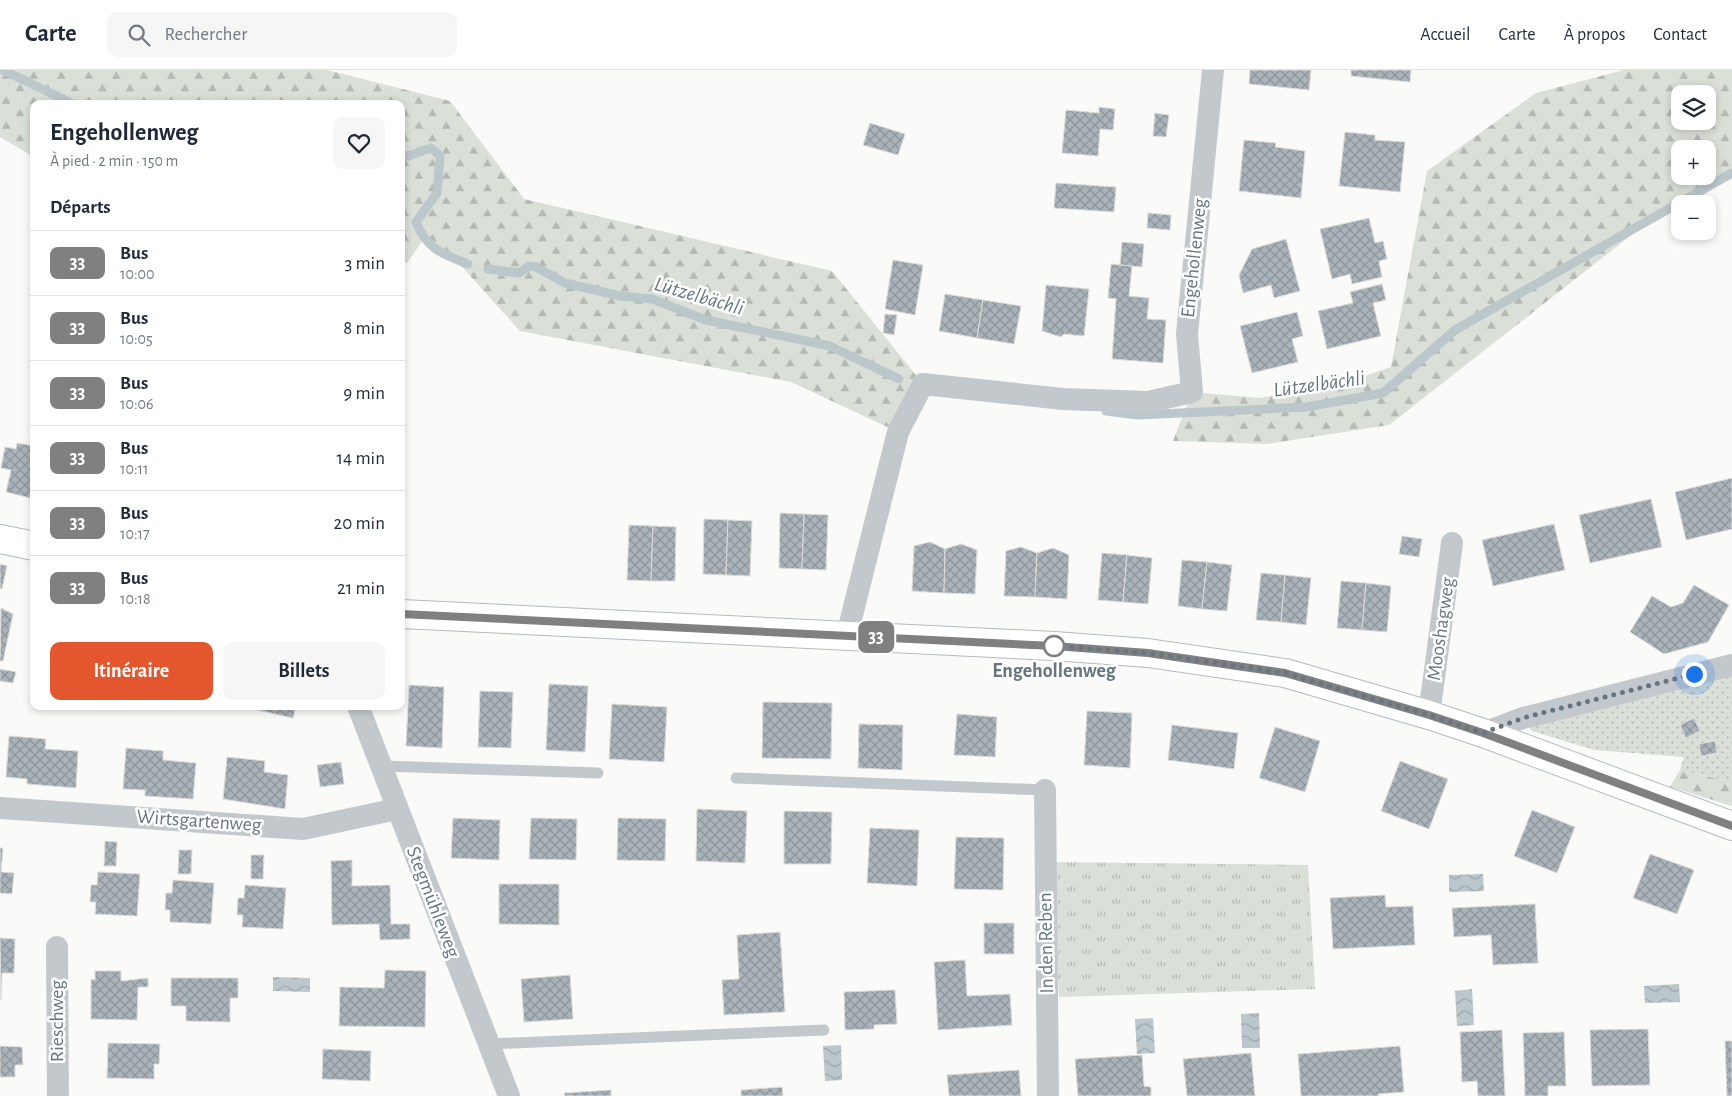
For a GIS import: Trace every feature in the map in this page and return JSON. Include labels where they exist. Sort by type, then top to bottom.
[{"type":"street","name":"Engehollenweg","points":[[847,635],[898,432],[922,384],[1063,399],[1138,402],[1148,402],[1192,392],[1187,334],[1213,70]]},
{"type":"street","points":[[0,539],[30,545]]},
{"type":"street","name":"Mooshagweg","points":[[1429,715],[1452,543]]},
{"type":"street","points":[[405,614],[847,635],[1148,653],[1285,673],[1429,715],[1483,733],[1732,826]]},
{"type":"street","points":[[1483,733],[1523,718],[1732,665]]},
{"type":"street","name":"Stegmühleweg","points":[[360,710],[509,1096]]},
{"type":"street","name":"In den Reben","points":[[1045,790],[1048,1096]]},
{"type":"street","name":"Wirtsgartenweg","points":[[0,808],[302,829],[397,809]]},
{"type":"street","name":"Rieschweg","points":[[57,947],[58,1096]]},
{"type":"lane","points":[[382,766],[598,773]]},
{"type":"lane","points":[[736,778],[1045,790]]},
{"type":"lane","points":[[488,1044],[824,1030]]},
{"type":"green space","points":[[0,70],[327,70],[450,101],[524,199],[832,271],[923,384],[898,432],[791,382],[520,331],[455,259],[423,240],[407,263],[405,260],[405,100],[30,100],[30,155],[0,137]]},
{"type":"green space","points":[[1624,70],[1732,70],[1732,171],[1716,180],[1716,140],[1671,140],[1671,185],[1707,185],[1689,195],[1671,195],[1671,205],[1389,425],[1267,444],[1173,441],[1192,392],[1260,398],[1344,383],[1391,367],[1427,171],[1536,93]]},
{"type":"green space","points":[[1732,665],[1732,782],[1680,770],[1684,757],[1594,750],[1532,731],[1523,718]]},
{"type":"green space","points":[[1680,770],[1732,782],[1732,806],[1670,787]]},
{"type":"green space","points":[[1051,862],[1308,865],[1315,989],[1059,997]]},
{"type":"water","points":[[1483,874],[1484,891],[1449,892],[1449,875]]},
{"type":"water","points":[[273,977],[310,978],[310,992],[273,991]]},
{"type":"water","points":[[1679,984],[1680,1002],[1645,1003],[1644,986]]},
{"type":"water","points":[[1472,989],[1474,1025],[1457,1026],[1455,991]]},
{"type":"water","points":[[1259,1013],[1260,1048],[1242,1048],[1241,1014]]},
{"type":"water","points":[[1153,1018],[1155,1053],[1137,1054],[1135,1019]]},
{"type":"water","points":[[841,1045],[842,1080],[825,1081],[823,1046]]},
{"type":"building","points":[[1250,70],[1311,70],[1309,90],[1249,84]]},
{"type":"building","points":[[1351,70],[1411,70],[1410,82],[1351,76]]},
{"type":"building","points":[[1099,107],[1115,109],[1113,130],[1100,129],[1098,156],[1062,153],[1066,110],[1099,113]]},
{"type":"building","points":[[1155,113],[1169,115],[1166,137],[1153,136]]},
{"type":"building","points":[[870,123],[905,134],[898,155],[863,145]]},
{"type":"building","points":[[1345,132],[1375,135],[1375,140],[1405,142],[1400,192],[1339,186]]},
{"type":"building","points":[[1244,140],[1276,143],[1275,147],[1305,151],[1301,198],[1239,191]]},
{"type":"building","points":[[1056,183],[1116,187],[1114,212],[1054,208]]},
{"type":"building","points":[[1148,213],[1171,215],[1170,230],[1147,228]]},
{"type":"building","points":[[1369,218],[1375,243],[1383,241],[1387,259],[1379,261],[1382,277],[1352,284],[1350,274],[1332,279],[1320,229]]},
{"type":"building","points":[[1286,239],[1300,291],[1274,298],[1271,285],[1243,293],[1239,275],[1252,249]]},
{"type":"building","points":[[1122,242],[1144,244],[1142,267],[1120,265]]},
{"type":"building","points":[[893,260],[923,265],[915,315],[885,309]]},
{"type":"building","points":[[1111,264],[1132,266],[1129,296],[1149,298],[1147,319],[1166,320],[1163,363],[1112,359],[1116,299],[1108,298]]},
{"type":"building","points":[[1382,284],[1386,300],[1373,303],[1381,336],[1327,349],[1318,311],[1353,303],[1350,292]]},
{"type":"building","points":[[1046,285],[1089,289],[1084,336],[1064,334],[1061,337],[1042,331]]},
{"type":"building","points":[[945,294],[983,300],[977,338],[939,331]]},
{"type":"building","points":[[983,300],[1021,306],[1014,344],[977,338]]},
{"type":"building","points":[[1297,312],[1303,336],[1292,339],[1298,362],[1252,373],[1240,326]]},
{"type":"building","points":[[885,314],[897,315],[894,335],[883,333]]},
{"type":"building","points":[[17,443],[30,445],[30,498],[6,492],[11,470],[1,468],[5,447],[16,449]]},
{"type":"building","points":[[1732,478],[1732,529],[1686,540],[1675,492]]},
{"type":"building","points":[[1651,499],[1662,547],[1590,563],[1579,515]]},
{"type":"building","points":[[780,513],[804,514],[802,569],[779,568]]},
{"type":"building","points":[[804,514],[828,515],[826,570],[802,569]]},
{"type":"building","points":[[704,519],[728,520],[726,575],[703,574]]},
{"type":"building","points":[[728,520],[752,521],[750,576],[726,575]]},
{"type":"building","points":[[1554,524],[1565,570],[1493,586],[1482,540]]},
{"type":"building","points":[[629,525],[653,526],[651,581],[627,580]]},
{"type":"building","points":[[653,526],[676,527],[675,581],[651,581]]},
{"type":"building","points":[[1402,536],[1422,539],[1419,557],[1399,554]]},
{"type":"building","points":[[930,542],[945,549],[944,593],[912,591],[914,546]]},
{"type":"building","points":[[961,544],[977,550],[975,594],[944,593],[945,549]]},
{"type":"building","points":[[1021,547],[1037,553],[1035,597],[1004,596],[1006,551]]},
{"type":"building","points":[[1053,548],[1069,555],[1067,599],[1035,597],[1037,553]]},
{"type":"building","points":[[1102,553],[1127,555],[1123,602],[1098,600]]},
{"type":"building","points":[[1127,555],[1152,558],[1148,604],[1123,602]]},
{"type":"building","points":[[1182,560],[1207,562],[1202,609],[1178,606]]},
{"type":"building","points":[[1207,562],[1232,565],[1227,611],[1202,609]]},
{"type":"building","points":[[0,564],[7,566],[2,589],[0,588]]},
{"type":"building","points":[[1261,573],[1285,575],[1281,622],[1256,620]]},
{"type":"building","points":[[1285,575],[1311,578],[1306,625],[1281,622]]},
{"type":"building","points":[[1341,581],[1366,583],[1362,630],[1337,628]]},
{"type":"building","points":[[1366,583],[1391,586],[1387,632],[1362,630]]},
{"type":"building","points":[[1694,585],[1729,605],[1708,642],[1664,654],[1630,632],[1652,596],[1671,607],[1683,603]]},
{"type":"building","points":[[1,608],[13,614],[3,661],[0,661]]},
{"type":"building","points":[[0,669],[16,672],[13,683],[0,681]]},
{"type":"building","points":[[549,684],[588,686],[585,752],[546,750]]},
{"type":"building","points":[[409,685],[444,687],[442,748],[406,746]]},
{"type":"building","points":[[480,691],[513,692],[511,748],[478,747]]},
{"type":"building","points":[[763,702],[832,703],[831,759],[762,758]]},
{"type":"building","points":[[612,704],[667,707],[664,762],[609,759]]},
{"type":"building","points":[[257,710],[295,710],[293,718]]},
{"type":"building","points":[[1087,711],[1132,713],[1130,768],[1084,765]]},
{"type":"building","points":[[957,714],[997,717],[995,757],[954,755]]},
{"type":"building","points":[[1694,718],[1700,731],[1686,738],[1680,725]]},
{"type":"building","points":[[859,724],[903,725],[902,770],[858,768]]},
{"type":"building","points":[[1172,725],[1238,733],[1234,769],[1168,760]]},
{"type":"building","points":[[1275,727],[1320,741],[1305,792],[1259,778]]},
{"type":"building","points":[[9,736],[46,739],[45,749],[78,751],[76,788],[27,784],[27,779],[6,777]]},
{"type":"building","points":[[1715,741],[1717,753],[1701,756],[1699,744]]},
{"type":"building","points":[[126,748],[163,751],[163,760],[196,763],[193,799],[145,796],[145,790],[123,789]]},
{"type":"building","points":[[227,757],[265,761],[264,772],[288,775],[285,809],[223,799]]},
{"type":"building","points":[[1400,761],[1448,779],[1429,829],[1381,811]]},
{"type":"building","points":[[341,762],[344,784],[320,787],[317,765]]},
{"type":"building","points":[[697,809],[747,811],[745,863],[696,861]]},
{"type":"building","points":[[1532,810],[1575,827],[1557,873],[1514,856]]},
{"type":"building","points":[[784,811],[832,812],[831,864],[784,864]]},
{"type":"building","points":[[453,818],[500,820],[499,860],[451,858]]},
{"type":"building","points":[[531,818],[577,819],[576,860],[529,859]]},
{"type":"building","points":[[618,818],[666,819],[665,861],[617,860]]},
{"type":"building","points":[[870,828],[919,830],[917,886],[867,883]]},
{"type":"building","points":[[956,837],[1004,838],[1003,890],[954,889]]},
{"type":"building","points":[[105,841],[117,842],[116,866],[104,866]]},
{"type":"building","points":[[0,848],[3,848],[1,872],[14,873],[12,894],[0,893]]},
{"type":"building","points":[[179,850],[192,850],[191,874],[178,874]]},
{"type":"building","points":[[1650,854],[1694,870],[1677,914],[1633,898]]},
{"type":"building","points":[[251,855],[264,855],[263,879],[251,879]]},
{"type":"building","points":[[352,860],[352,886],[390,885],[391,924],[410,924],[410,939],[380,940],[379,924],[332,925],[331,861]]},
{"type":"building","points":[[98,872],[140,874],[137,916],[95,914],[96,902],[90,902],[91,885],[97,885]]},
{"type":"building","points":[[173,880],[214,883],[211,924],[170,922],[170,910],[165,910],[166,893],[172,893]]},
{"type":"building","points":[[499,884],[559,884],[559,925],[499,924]]},
{"type":"building","points":[[245,885],[286,888],[283,929],[242,927],[243,915],[237,915],[238,898],[244,898]]},
{"type":"building","points":[[1385,895],[1386,907],[1413,906],[1415,945],[1333,949],[1330,898]]},
{"type":"building","points":[[1535,904],[1538,963],[1493,965],[1491,935],[1454,937],[1452,908]]},
{"type":"building","points":[[984,923],[1014,923],[1014,954],[984,954]]},
{"type":"building","points":[[780,932],[785,1012],[724,1015],[722,980],[739,979],[737,935]]},
{"type":"building","points":[[0,938],[15,939],[14,973],[2,973],[1,1000]]},
{"type":"building","points":[[965,960],[967,996],[1010,994],[1012,1025],[938,1030],[934,962]]},
{"type":"building","points":[[385,970],[426,971],[425,1027],[339,1026],[340,987],[384,988]]},
{"type":"building","points":[[95,971],[121,971],[121,981],[148,978],[148,987],[138,987],[137,1020],[91,1019],[91,979],[95,980]]},
{"type":"building","points":[[570,975],[573,1019],[524,1022],[521,979]]},
{"type":"building","points":[[171,978],[238,978],[238,998],[230,998],[230,1022],[186,1021],[186,1006],[171,1006]]},
{"type":"building","points":[[895,990],[897,1024],[874,1025],[874,1029],[845,1030],[844,992]]},
{"type":"building","points":[[1648,1029],[1650,1085],[1592,1086],[1590,1030]]},
{"type":"building","points":[[1502,1030],[1505,1096],[1478,1096],[1477,1081],[1462,1082],[1460,1032]]},
{"type":"building","points":[[1564,1032],[1566,1086],[1548,1086],[1548,1096],[1525,1096],[1523,1033]]},
{"type":"building","points":[[1725,1041],[1732,1041],[1732,1096],[1727,1096]]},
{"type":"building","points":[[108,1043],[160,1044],[159,1064],[154,1064],[154,1079],[107,1078]]},
{"type":"building","points":[[0,1046],[22,1047],[23,1065],[15,1065],[15,1077],[0,1077]]},
{"type":"building","points":[[1400,1046],[1404,1092],[1378,1094],[1379,1096],[1301,1096],[1298,1054]]},
{"type":"building","points":[[323,1049],[371,1051],[370,1081],[322,1079]]},
{"type":"building","points":[[1251,1053],[1255,1096],[1187,1096],[1183,1059]]},
{"type":"building","points":[[1142,1055],[1144,1086],[1151,1087],[1151,1096],[1078,1096],[1075,1059]]},
{"type":"building","points":[[1019,1070],[1021,1096],[949,1096],[947,1075]]},
{"type":"building","points":[[782,1087],[783,1096],[741,1096],[741,1090]]},
{"type":"building","points":[[611,1090],[611,1096],[565,1096],[564,1093]]},
{"type":"waterway","name":"Lützelbächli","points":[[3,70],[65,100]]},
{"type":"waterway","name":"Lützelbächli","points":[[405,155],[408,156],[431,148],[440,156],[437,193],[416,222],[430,245],[450,257],[468,264]]},
{"type":"waterway","name":"Lützelbächli","points":[[1106,411],[1138,415],[1307,407],[1383,393],[1455,330],[1732,173]]},
{"type":"waterway","name":"Lützelbächli","points":[[488,269],[519,273],[529,266],[536,267],[565,283],[620,296],[652,299],[706,320],[830,346],[899,379]]},
{"type":"bus line","name":"33","points":[[405,614],[1054,646],[1148,653],[1285,673],[1429,715],[1483,733],[1732,826]]},
{"type":"place","name":"Engehollenweg","points":[[1054,646]]},
{"type":"route","points":[[1054,646],[1148,653],[1285,673],[1429,715],[1483,733],[1523,718],[1694,674]]}]
